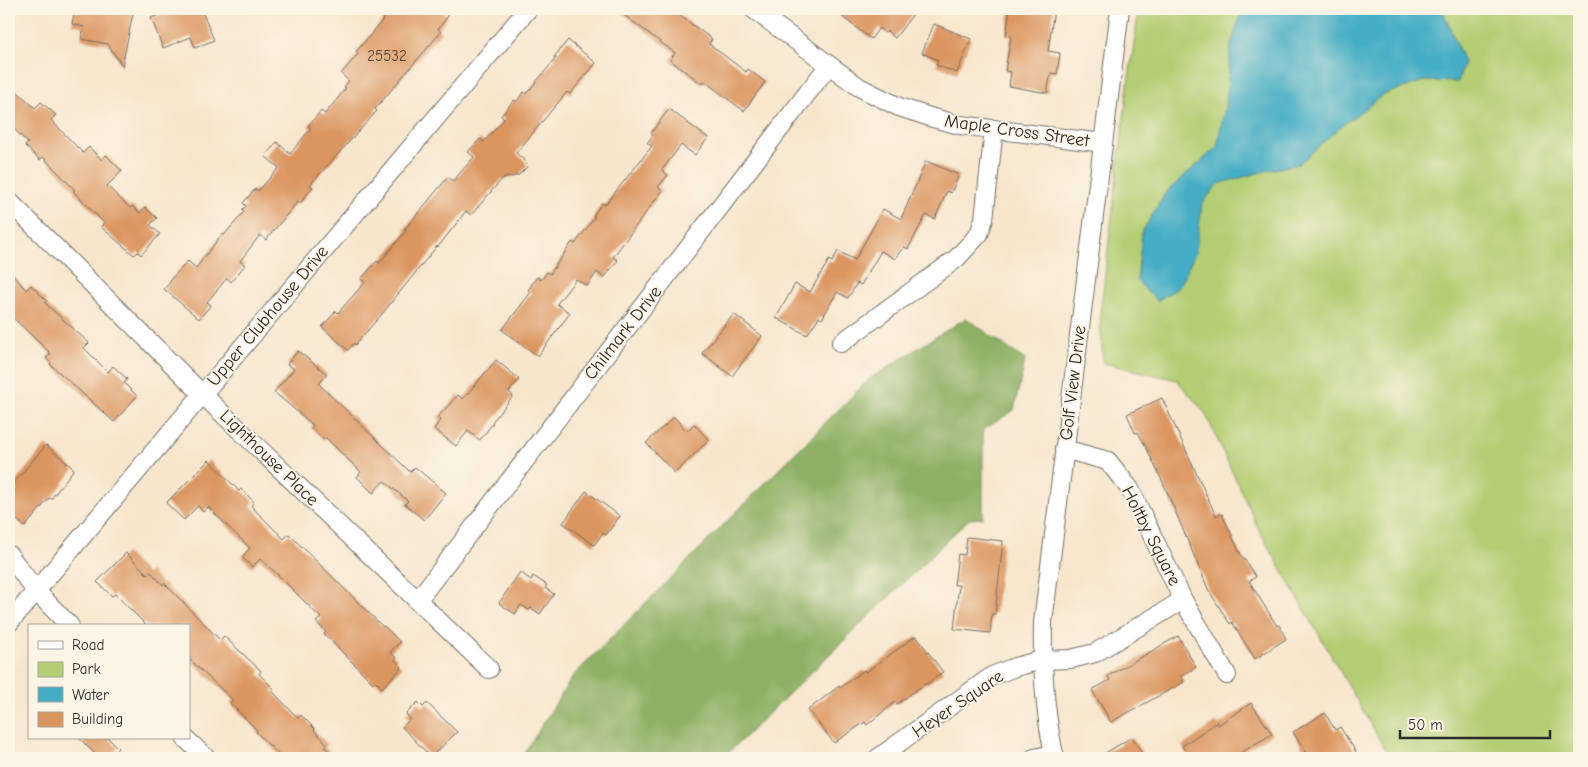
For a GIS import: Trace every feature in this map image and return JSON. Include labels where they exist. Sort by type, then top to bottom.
[{"type":"street","name":"Upper Clubhouse Drive","points":[[9,623],[528,9]]},
{"type":"street","name":"Maple Cross Street","points":[[753,9],[859,87],[898,107],[960,125],[1103,143]]},
{"type":"street","name":"Golf View Drive","points":[[1055,756],[1046,709],[1042,660],[1043,622],[1120,9]]},
{"type":"street","name":"Chilmark Drive","points":[[418,601],[829,66]]},
{"type":"street","points":[[841,343],[956,259],[979,234],[984,219],[994,129]]},
{"type":"street","name":"Lighthouse Place","points":[[9,202],[202,394],[489,669]]},
{"type":"street","name":"Holtby Square","points":[[1064,449],[1108,462],[1130,489],[1183,600],[1227,675]]},
{"type":"street","points":[[9,555],[36,591],[68,624]]},
{"type":"street","name":"Holtby Square","points":[[1042,660],[1072,659],[1095,653],[1183,600]]},
{"type":"street","name":"Heyer Square","points":[[878,758],[992,676],[1015,667],[1042,660]]},
{"type":"street","points":[[187,740],[206,758]]},
{"type":"street","points":[[1034,758],[1055,756]]},
{"type":"green space","points":[[1139,9],[1579,9],[1579,758],[1390,758],[1260,532],[1205,413],[1177,380],[1103,363],[1100,315]]},
{"type":"green space","points":[[966,318],[1025,360],[1014,410],[983,430],[983,518],[969,519],[723,758],[521,758],[574,675],[869,379]]},
{"type":"water","points":[[1243,9],[1442,9],[1464,62],[1458,82],[1424,81],[1383,95],[1340,127],[1299,164],[1218,184],[1202,204],[1196,251],[1179,287],[1157,301],[1137,281],[1142,232],[1166,192],[1217,147],[1226,101],[1231,44]]},
{"type":"building","points":[[75,9],[134,9],[122,66],[108,44],[81,39],[84,27],[72,24]]},
{"type":"building","points":[[174,9],[201,9],[214,40],[195,48],[191,37],[163,48],[151,18]]},
{"type":"building","points":[[392,9],[439,9],[448,16],[438,29],[441,32],[375,109],[377,111],[310,185],[313,187],[300,203],[298,201],[266,240],[260,235],[240,261],[245,265],[231,282],[227,278],[207,302],[211,305],[199,319],[164,289],[188,261],[196,268],[222,234],[224,235],[244,212],[242,210],[246,206],[243,203],[255,189],[258,191],[279,168],[265,156],[277,142],[290,154],[311,128],[308,126],[321,111],[325,114],[346,88],[344,87],[349,81],[341,74],[358,54],[356,52]]},
{"type":"building","points":[[616,9],[671,9],[712,39],[709,44],[746,72],[748,69],[765,82],[744,111],[704,81],[702,84],[670,60],[675,53]]},
{"type":"building","points":[[832,9],[917,9],[895,38],[887,31],[885,33],[879,28],[871,39]]},
{"type":"building","points":[[1010,9],[1054,9],[1048,51],[1060,53],[1057,74],[1051,73],[1047,93],[1009,86],[1011,72],[1005,71],[1011,36],[1006,35]]},
{"type":"building","points":[[934,24],[971,39],[957,73],[936,65],[938,60],[922,53]]},
{"type":"building","points":[[568,40],[596,63],[570,94],[567,92],[516,153],[525,161],[527,167],[519,175],[502,179],[471,215],[466,211],[382,314],[355,345],[354,343],[348,350],[322,327],[336,311],[338,313],[365,282],[361,279],[377,261],[379,263],[448,177],[453,181],[474,157],[468,152],[480,139],[484,142],[504,119],[501,116],[514,100],[516,102],[524,92],[526,94],[556,58],[554,57]]},
{"type":"building","points":[[9,84],[35,108],[41,102],[56,115],[51,120],[83,153],[89,147],[102,160],[106,155],[122,171],[107,186],[130,208],[132,206],[140,213],[145,207],[157,218],[150,225],[160,234],[141,255],[138,252],[134,255],[101,227],[104,223],[73,191],[75,190],[43,157],[40,160],[25,146],[28,143],[9,124]]},
{"type":"building","points":[[669,109],[708,138],[695,155],[681,145],[662,170],[668,175],[658,187],[662,191],[613,257],[618,260],[604,278],[597,272],[587,286],[576,279],[557,304],[570,313],[538,356],[502,330],[531,292],[528,290],[537,277],[541,280],[547,272],[550,274],[572,242],[575,244],[595,217],[593,216],[602,203],[605,205],[652,146],[647,143],[653,135],[651,133]]},
{"type":"building","points":[[926,161],[959,175],[951,193],[947,191],[935,219],[926,215],[908,249],[904,247],[895,259],[881,251],[861,285],[857,283],[848,298],[837,292],[822,319],[819,317],[807,335],[776,318],[795,284],[810,292],[829,260],[832,262],[838,251],[855,260],[883,209],[901,219]]},
{"type":"building","points":[[9,270],[26,290],[31,285],[47,301],[45,303],[89,343],[84,348],[108,372],[113,366],[127,379],[124,383],[137,396],[114,422],[50,364],[46,358],[51,354],[9,314]]},
{"type":"building","points":[[734,314],[762,336],[732,376],[702,353]]},
{"type":"building","points":[[298,351],[327,374],[319,384],[410,472],[415,467],[446,493],[424,520],[405,504],[408,501],[384,481],[373,493],[357,477],[361,472],[326,438],[324,440],[311,428],[313,425],[274,392],[294,369],[287,364]]},
{"type":"building","points":[[496,360],[519,379],[509,392],[513,396],[480,440],[468,431],[456,446],[434,429],[440,420],[437,418],[458,395],[463,399]]},
{"type":"building","points":[[1162,398],[1216,516],[1222,514],[1240,553],[1256,577],[1249,581],[1277,626],[1279,625],[1286,639],[1255,659],[1232,622],[1230,624],[1209,591],[1165,487],[1138,432],[1135,433],[1127,414]]},
{"type":"building","points":[[674,417],[687,431],[694,424],[709,440],[675,473],[646,443]]},
{"type":"building","points":[[46,445],[74,469],[51,499],[49,498],[25,527],[9,513],[9,489]]},
{"type":"building","points":[[209,460],[239,491],[241,489],[254,502],[251,506],[284,539],[289,534],[400,642],[390,652],[397,658],[395,660],[402,667],[382,688],[375,681],[373,683],[324,634],[326,632],[316,622],[321,618],[278,575],[260,559],[252,567],[242,557],[250,548],[208,507],[203,512],[198,506],[184,520],[166,503]]},
{"type":"building","points":[[586,491],[620,516],[606,535],[603,533],[594,545],[563,523]]},
{"type":"building","points":[[967,537],[1003,541],[995,614],[992,614],[990,633],[954,629],[959,585],[954,585],[958,554],[965,555]]},
{"type":"building","points":[[126,553],[147,574],[150,571],[163,585],[164,583],[220,640],[224,636],[261,671],[259,674],[274,689],[272,691],[298,718],[301,715],[315,729],[327,744],[325,747],[336,758],[282,758],[230,703],[233,700],[190,660],[190,624],[145,624],[115,594],[112,596],[97,582]]},
{"type":"building","points":[[520,572],[531,580],[533,576],[547,585],[545,588],[554,594],[540,614],[531,608],[529,610],[521,605],[515,614],[499,603]]},
{"type":"building","points":[[916,636],[943,672],[897,704],[895,702],[867,725],[865,722],[834,743],[808,710],[839,686],[840,688],[864,670],[866,672]]},
{"type":"building","points":[[1178,636],[1196,667],[1181,676],[1184,682],[1111,722],[1092,690],[1110,680],[1108,676]]},
{"type":"building","points":[[418,702],[423,707],[427,703],[457,732],[431,757],[402,727],[410,719],[406,714]]},
{"type":"building","points":[[1251,703],[1272,734],[1232,758],[1189,758],[1182,746],[1217,722],[1218,725]]},
{"type":"building","points":[[1325,713],[1335,730],[1340,727],[1360,758],[1309,758],[1293,732]]},
{"type":"building","points":[[1132,737],[1145,758],[1097,758]]},
{"type":"building","points":[[81,740],[110,740],[118,748],[109,758],[99,758]]}]
